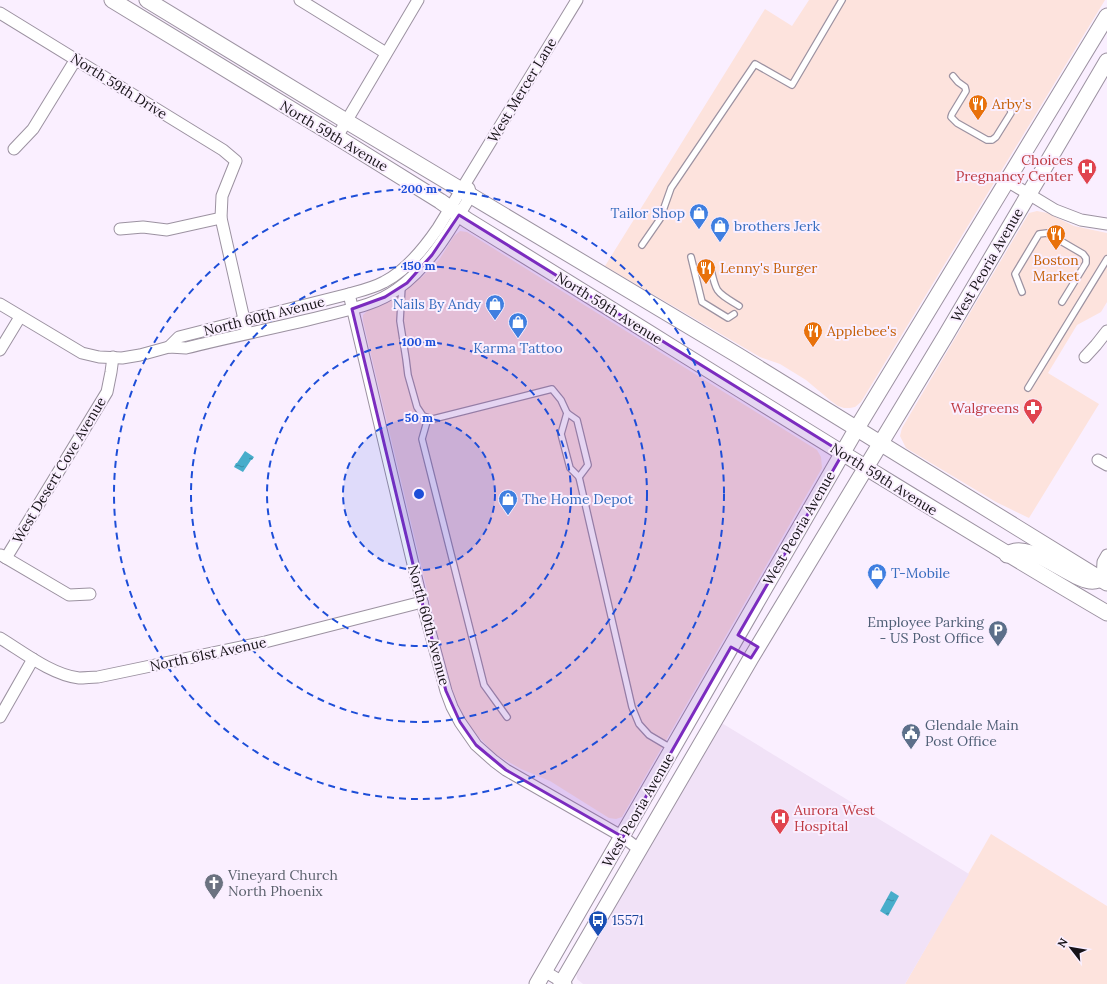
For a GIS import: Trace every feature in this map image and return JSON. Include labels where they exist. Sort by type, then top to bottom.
[{"type":"main road","name":"North 59th Avenue","points":[[112,0],[337,137],[866,468],[1007,555],[1107,614]]},
{"type":"main road","name":"North 59th Avenue","points":[[147,0],[346,121],[466,188],[1105,579]]},
{"type":"main road","name":"West Peoria Avenue","points":[[541,978],[857,428],[1107,16]]},
{"type":"main road","name":"West Peoria Avenue","points":[[563,983],[755,653],[1107,61]]},
{"type":"main road","points":[[1007,555],[1014,551],[1027,552],[1042,558],[1070,574],[1091,582],[1105,579]]},
{"type":"main road","points":[[734,641],[755,653]]},
{"type":"street","points":[[300,0],[386,53]]},
{"type":"street","points":[[337,137],[418,0]]},
{"type":"street","name":"West Mercer Lane","points":[[352,309],[385,297],[402,286],[432,255],[466,188],[577,0]]},
{"type":"street","name":"North 59th Drive","points":[[0,13],[224,150],[236,161],[222,196],[221,218]]},
{"type":"street","points":[[14,149],[33,129],[76,59]]},
{"type":"street","points":[[1007,182],[1055,210],[1081,220],[1107,224]]},
{"type":"street","name":"West Mercer Lane","points":[[349,294],[373,287],[395,275],[412,260],[454,211]]},
{"type":"street","points":[[120,230],[143,227],[167,230],[221,218],[247,334]]},
{"type":"street","name":"North 60th Avenue","points":[[169,347],[179,337],[349,294],[422,602],[446,691],[460,722],[476,745],[506,770],[623,837],[640,850]]},
{"type":"street","name":"North 60th Avenue","points":[[0,304],[82,353],[99,357],[122,358],[169,347],[186,348],[352,309]]},
{"type":"street","points":[[0,350],[20,317]]},
{"type":"street","points":[[1085,357],[1096,346],[1107,331]]},
{"type":"street","name":"West Desert Cove Avenue","points":[[3,557],[107,392],[113,357]]},
{"type":"street","points":[[1105,579],[1103,562],[1107,555]]},
{"type":"street","points":[[3,557],[69,595],[90,594]]},
{"type":"street","name":"North 61st Avenue","points":[[0,638],[52,670],[79,678],[98,677],[265,642],[422,602]]},
{"type":"street","points":[[0,717],[33,659]]},
{"type":"street","points":[[541,978],[563,983]]},
{"type":"lane","points":[[642,245],[660,219],[671,188],[755,64],[792,85],[842,0]]},
{"type":"lane","points":[[954,76],[958,82],[966,87],[966,91],[951,117],[957,123],[987,140],[992,140],[1000,131],[1011,113],[1010,105]]},
{"type":"lane","points":[[1022,292],[1015,274],[1039,234],[1047,233],[1083,254],[1086,258],[1086,263],[1062,302]]},
{"type":"lane","points":[[691,257],[702,302],[728,318],[734,314]]},
{"type":"lane","points":[[1028,388],[1107,259]]},
{"type":"lane","points":[[710,265],[715,288],[719,294],[739,306]]},
{"type":"lane","points":[[402,286],[400,321],[408,375],[417,406],[423,416],[433,419],[552,389],[561,400],[567,414],[577,420],[588,465],[579,477]]},
{"type":"lane","points":[[567,414],[561,434],[570,468],[579,477],[632,707],[639,724],[648,734],[673,750]]},
{"type":"lane","points":[[428,418],[422,439],[484,685],[507,717]]},
{"type":"highlighted area","points":[[459,215],[843,453],[738,635],[758,647],[751,658],[731,647],[623,837],[506,770],[476,745],[460,722],[446,691],[422,602],[352,309],[385,297],[407,283],[432,255]]},
{"type":"shaded area","points":[[809,0],[1105,0],[861,402],[855,407],[850,408],[838,406],[806,380],[780,364],[760,357],[605,266],[765,9],[792,26]]},
{"type":"shaded area","points":[[1037,211],[1047,213],[1074,226],[1107,233],[1107,302],[1101,312],[1077,325],[1048,373],[1099,404],[1029,518],[996,502],[906,448],[900,436],[902,428],[1029,213]]},
{"type":"shaded area","points":[[460,231],[467,232],[817,450],[821,457],[822,468],[622,817],[616,819],[609,818],[550,781],[521,769],[495,754],[471,729],[454,697],[446,670],[363,321],[363,315],[369,309],[395,297],[422,277],[439,260],[454,236]]},
{"type":"shaded area","name":"Aurora West Hospital","points":[[720,722],[969,874],[905,984],[583,984],[577,979],[576,971]]},
{"type":"shaded area","points":[[991,834],[1107,906],[1107,984],[905,984]]},
{"type":"water","points":[[245,451],[254,457],[243,472],[234,467]]},
{"type":"water","points":[[891,891],[899,896],[888,916],[880,911]]},
{"type":"place","name":"Arby's","points":[[978,121]]},
{"type":"place","name":"Choices Pregnancy Center","points":[[1087,185]]},
{"type":"place","name":"Tailor Shop","points":[[699,230]]},
{"type":"place","name":"brothers Jerk","points":[[720,243]]},
{"type":"place","name":"Boston Market","points":[[1056,251]]},
{"type":"place","name":"Lenny's Burger","points":[[706,285]]},
{"type":"place","name":"Nails By Andy","points":[[495,321]]},
{"type":"place","name":"Karma Tattoo","points":[[518,339]]},
{"type":"place","name":"Applebee's","points":[[813,348]]},
{"type":"place","name":"Walgreens","points":[[1033,425]]},
{"type":"place","name":"The Home Depot","points":[[508,516]]},
{"type":"place","name":"T-Mobile","points":[[877,590]]},
{"type":"place","name":"Employee Parking - US Post Office","points":[[998,647]]},
{"type":"place","name":"Glendale Main Post Office","points":[[911,750]]},
{"type":"place","name":"Aurora West Hospital","points":[[780,835]]},
{"type":"place","name":"Vineyard Church North Phoenix","points":[[214,900]]},
{"type":"place","name":"15571","points":[[598,937]]}]
